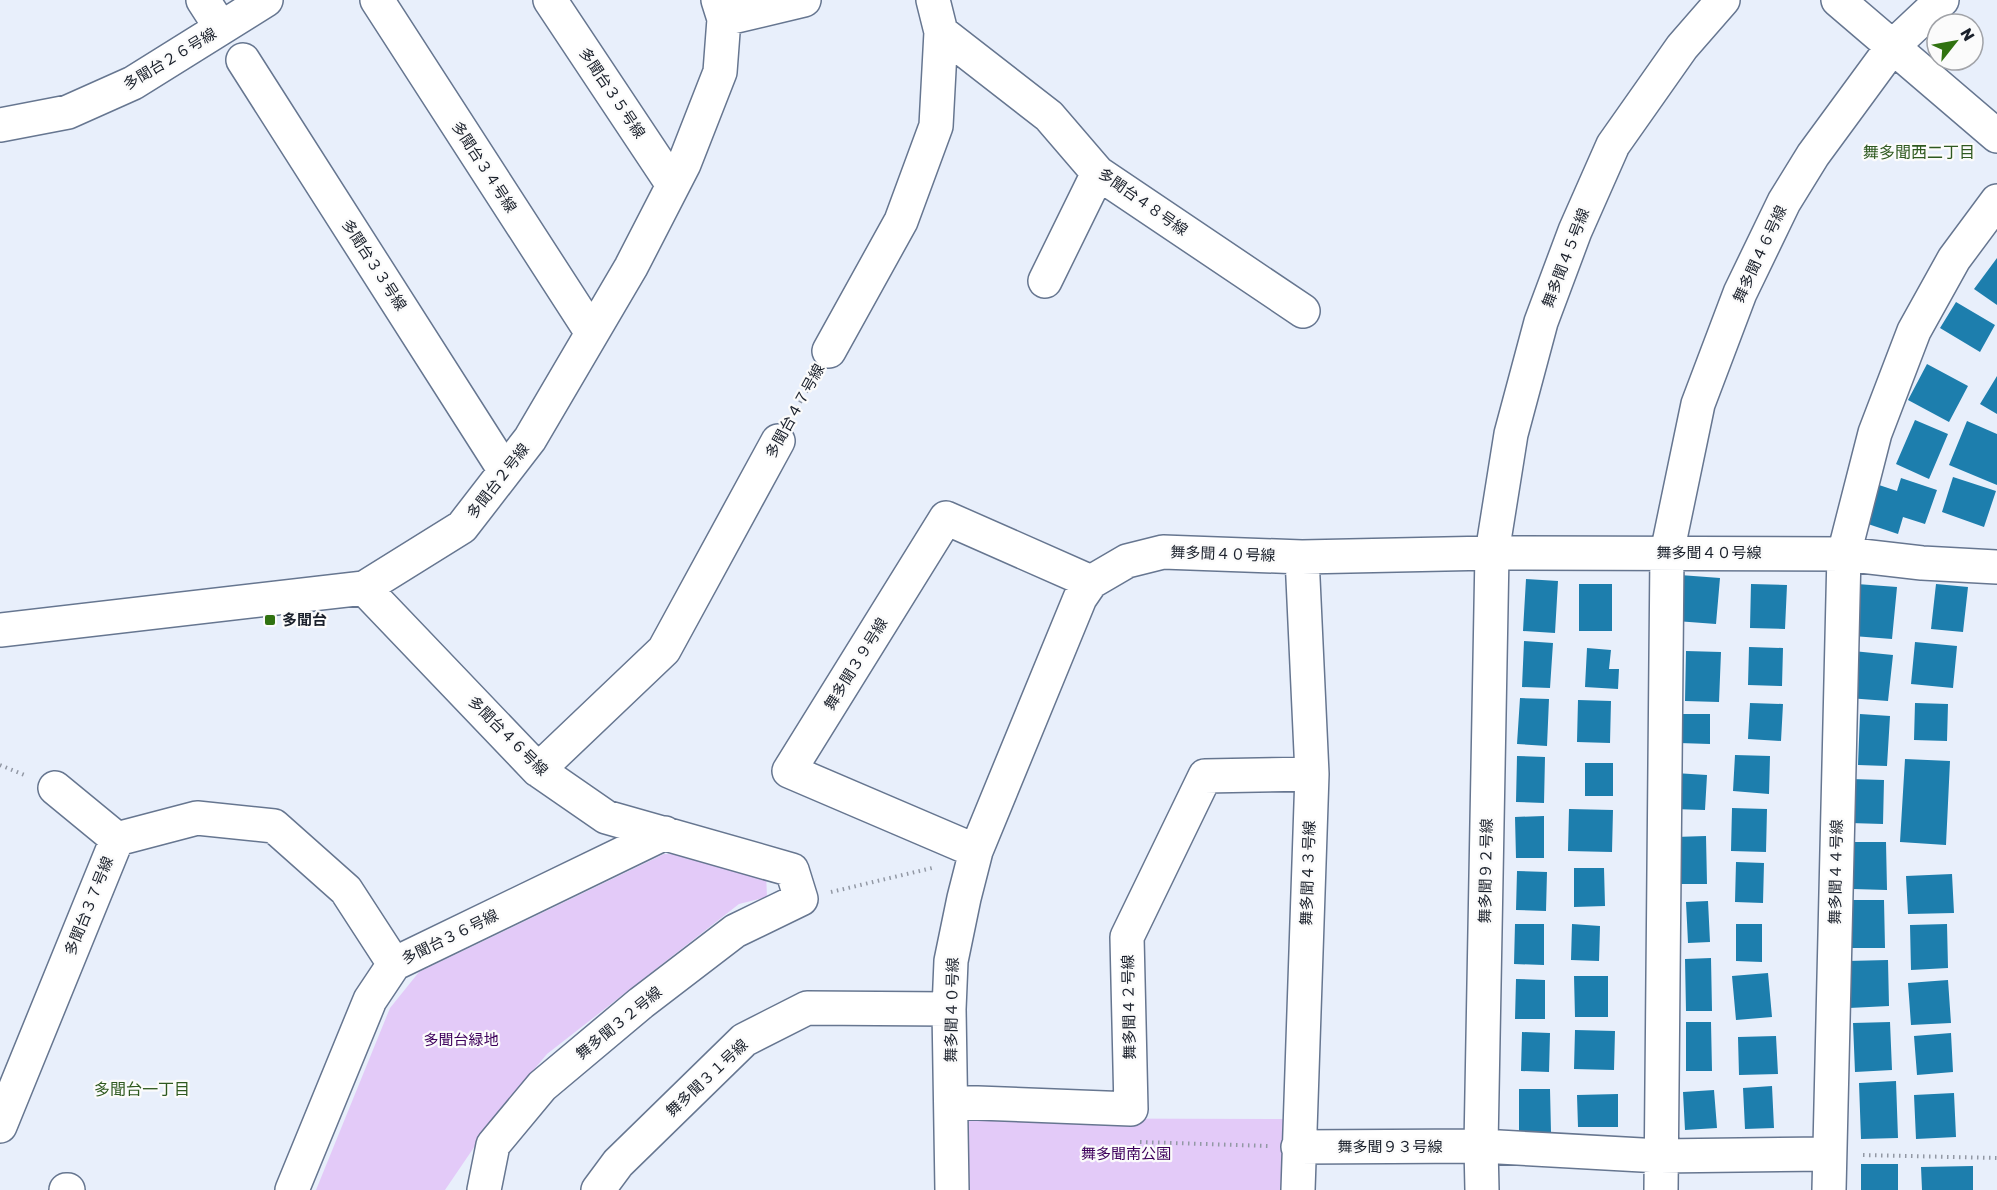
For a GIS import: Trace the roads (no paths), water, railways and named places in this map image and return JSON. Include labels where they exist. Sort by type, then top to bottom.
[{"type":"street","points":[[204,0],[221,28]]},
{"type":"street","name":"多聞台２６号線","points":[[0,125],[68,112],[133,83],[266,0]]},
{"type":"street","name":"多聞台３４号線","points":[[377,0],[592,333]]},
{"type":"street","name":"多聞台３５号線","points":[[550,0],[673,185]]},
{"type":"street","points":[[721,9],[804,0]]},
{"type":"street","name":"多聞台４７号線","points":[[829,351],[901,221],[936,126],[941,32],[933,0]]},
{"type":"street","name":"舞多聞４５号線","points":[[1492,553],[1511,434],[1540,322],[1575,231],[1613,145],[1682,47],[1723,0]]},
{"type":"street","points":[[1838,0],[1997,136]]},
{"type":"street","name":"舞多聞４６号線","points":[[1667,553],[1698,404],[1740,293],[1784,202],[1813,155],[1893,46],[1942,0]]},
{"type":"street","name":"多聞台２号線","points":[[0,630],[364,588],[462,527],[530,439],[631,267],[684,164],[720,72],[721,9]]},
{"type":"street","name":"多聞台４８号線","points":[[941,32],[1049,116],[1098,173],[1303,311]]},
{"type":"street","name":"多聞台３３号線","points":[[243,60],[505,471]]},
{"type":"street","points":[[1045,281],[1098,173]]},
{"type":"street","points":[[1844,554],[1875,433],[1914,331],[1954,259],[1997,201]]},
{"type":"street","name":"多聞台４７号線","points":[[538,770],[664,650],[778,441]]},
{"type":"street","name":"舞多聞３９号線","points":[[976,851],[789,771],[946,518],[1091,582]]},
{"type":"street","name":"舞多聞４０号線","points":[[952,1190],[949,1009],[951,961],[976,851],[1080,598],[1091,582],[1126,561],[1162,552],[1302,557],[1492,553],[1844,554],[1922,563],[1997,567]]},
{"type":"street","name":"舞多聞９２号線","points":[[1482,1190],[1492,553]]},
{"type":"street","points":[[1661,1190],[1667,553]]},
{"type":"street","name":"舞多聞４４号線","points":[[1829,1190],[1844,554]]},
{"type":"street","name":"舞多聞４３号線","points":[[1298,1190],[1312,774],[1302,557]]},
{"type":"street","name":"多聞台４６号線","points":[[364,588],[538,770],[606,817],[792,870],[801,898]]},
{"type":"street","name":"舞多聞４２号線","points":[[951,1102],[1131,1109],[1127,937],[1205,776],[1312,774]]},
{"type":"street","points":[[56,788],[117,838]]},
{"type":"street","name":"多聞台３７号線","points":[[0,1126],[117,838],[197,818],[274,826],[346,890],[394,964]]},
{"type":"street","name":"多聞台３６号線","points":[[292,1190],[370,1000],[394,964],[665,833]]},
{"type":"street","name":"舞多聞３２号線","points":[[484,1190],[493,1145],[542,1086],[641,1004],[735,931],[801,898]]},
{"type":"street","name":"舞多聞３１号線","points":[[598,1190],[618,1163],[744,1040],[807,1008],[949,1009]]},
{"type":"street","name":"舞多聞９３号線","points":[[1298,1147],[1481,1146],[1660,1156],[1829,1154]]},
{"type":"place","name":"多聞台","points":[[270,620]]},
{"type":"district","name":"舞多聞西二丁目","points":[[1919,152]]},
{"type":"district","name":"多聞台一丁目","points":[[142,1089]]},
{"type":"park label","name":"多聞台緑地","points":[[461,1040]]},
{"type":"park label","name":"舞多聞南公園","points":[[1126,1154]]}]
